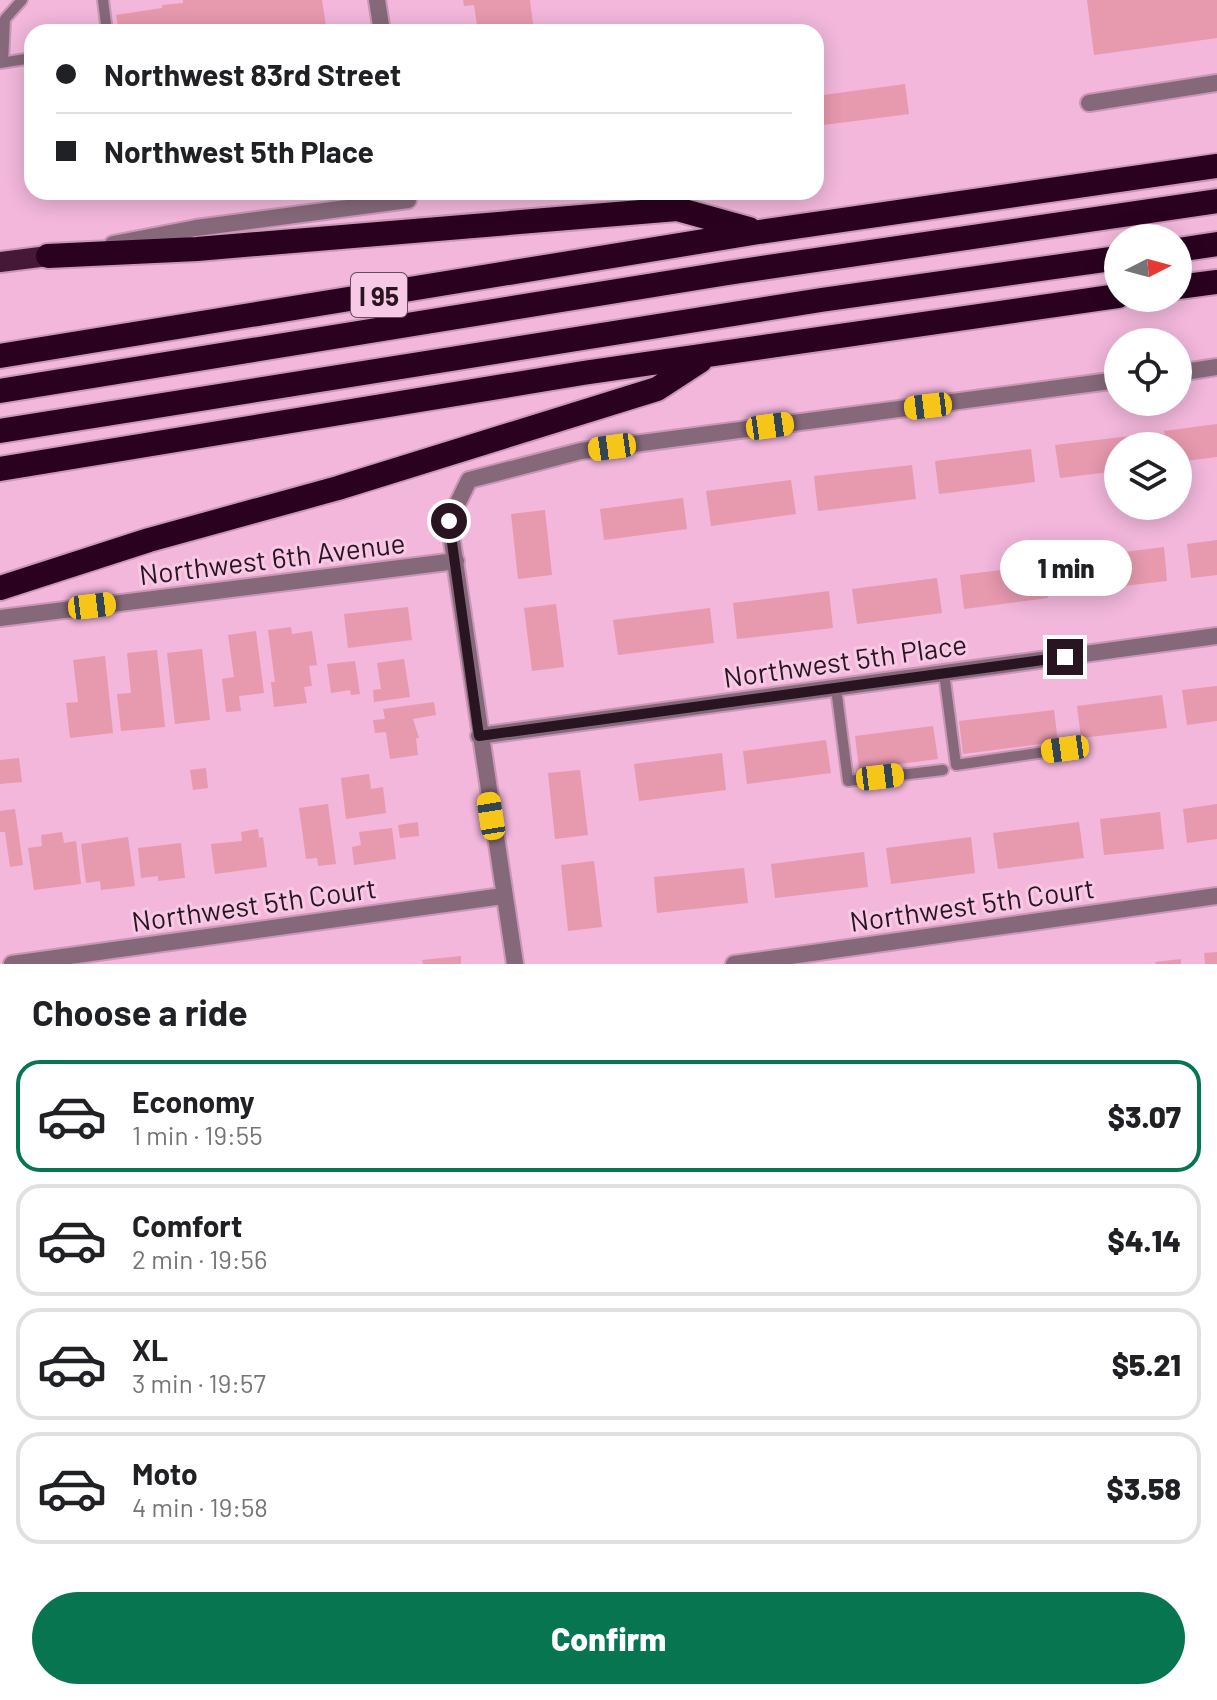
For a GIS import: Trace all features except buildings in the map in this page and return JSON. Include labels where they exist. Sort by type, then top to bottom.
[{"type":"highway","name":"I 95","points":[[0,356],[759,232],[1217,166]]},
{"type":"highway","points":[[0,391],[728,273],[1217,201]]},
{"type":"highway","points":[[48,256],[197,249],[677,209],[759,232]]},
{"type":"highway","points":[[1192,248],[1217,244]]},
{"type":"highway","points":[[0,431],[821,300],[1104,260]]},
{"type":"highway","points":[[1192,285],[1217,282]]},
{"type":"highway","points":[[0,469],[583,373],[1104,298]]},
{"type":"highway","points":[[0,588],[149,540],[328,491],[657,389],[709,355]]},
{"type":"main road","points":[[0,262],[48,256]]},
{"type":"street","points":[[377,0],[381,24]]},
{"type":"street","points":[[1089,103],[1217,83]]},
{"type":"street","points":[[48,256],[196,228],[381,200]]},
{"type":"street","points":[[1192,371],[1217,367]]},
{"type":"street","points":[[515,964],[449,521],[469,480],[581,451],[1104,382]]},
{"type":"street","name":"Northwest 6th Avenue","points":[[0,618],[456,561]]},
{"type":"street","name":"Northwest 5th Place","points":[[479,736],[1217,636]]},
{"type":"street","name":"Northwest 5th Court","points":[[12,964],[503,896]]},
{"type":"street","name":"Northwest 5th Court","points":[[734,964],[1217,896]]},
{"type":"lane","points":[[22,0],[5,19],[2,63],[24,59]]},
{"type":"lane","points":[[103,0],[106,24]]},
{"type":"lane","points":[[944,673],[956,765],[1065,749]]},
{"type":"lane","points":[[836,688],[848,781],[943,770]]},
{"type":"route","points":[[449,521],[479,736],[1065,657]]}]
